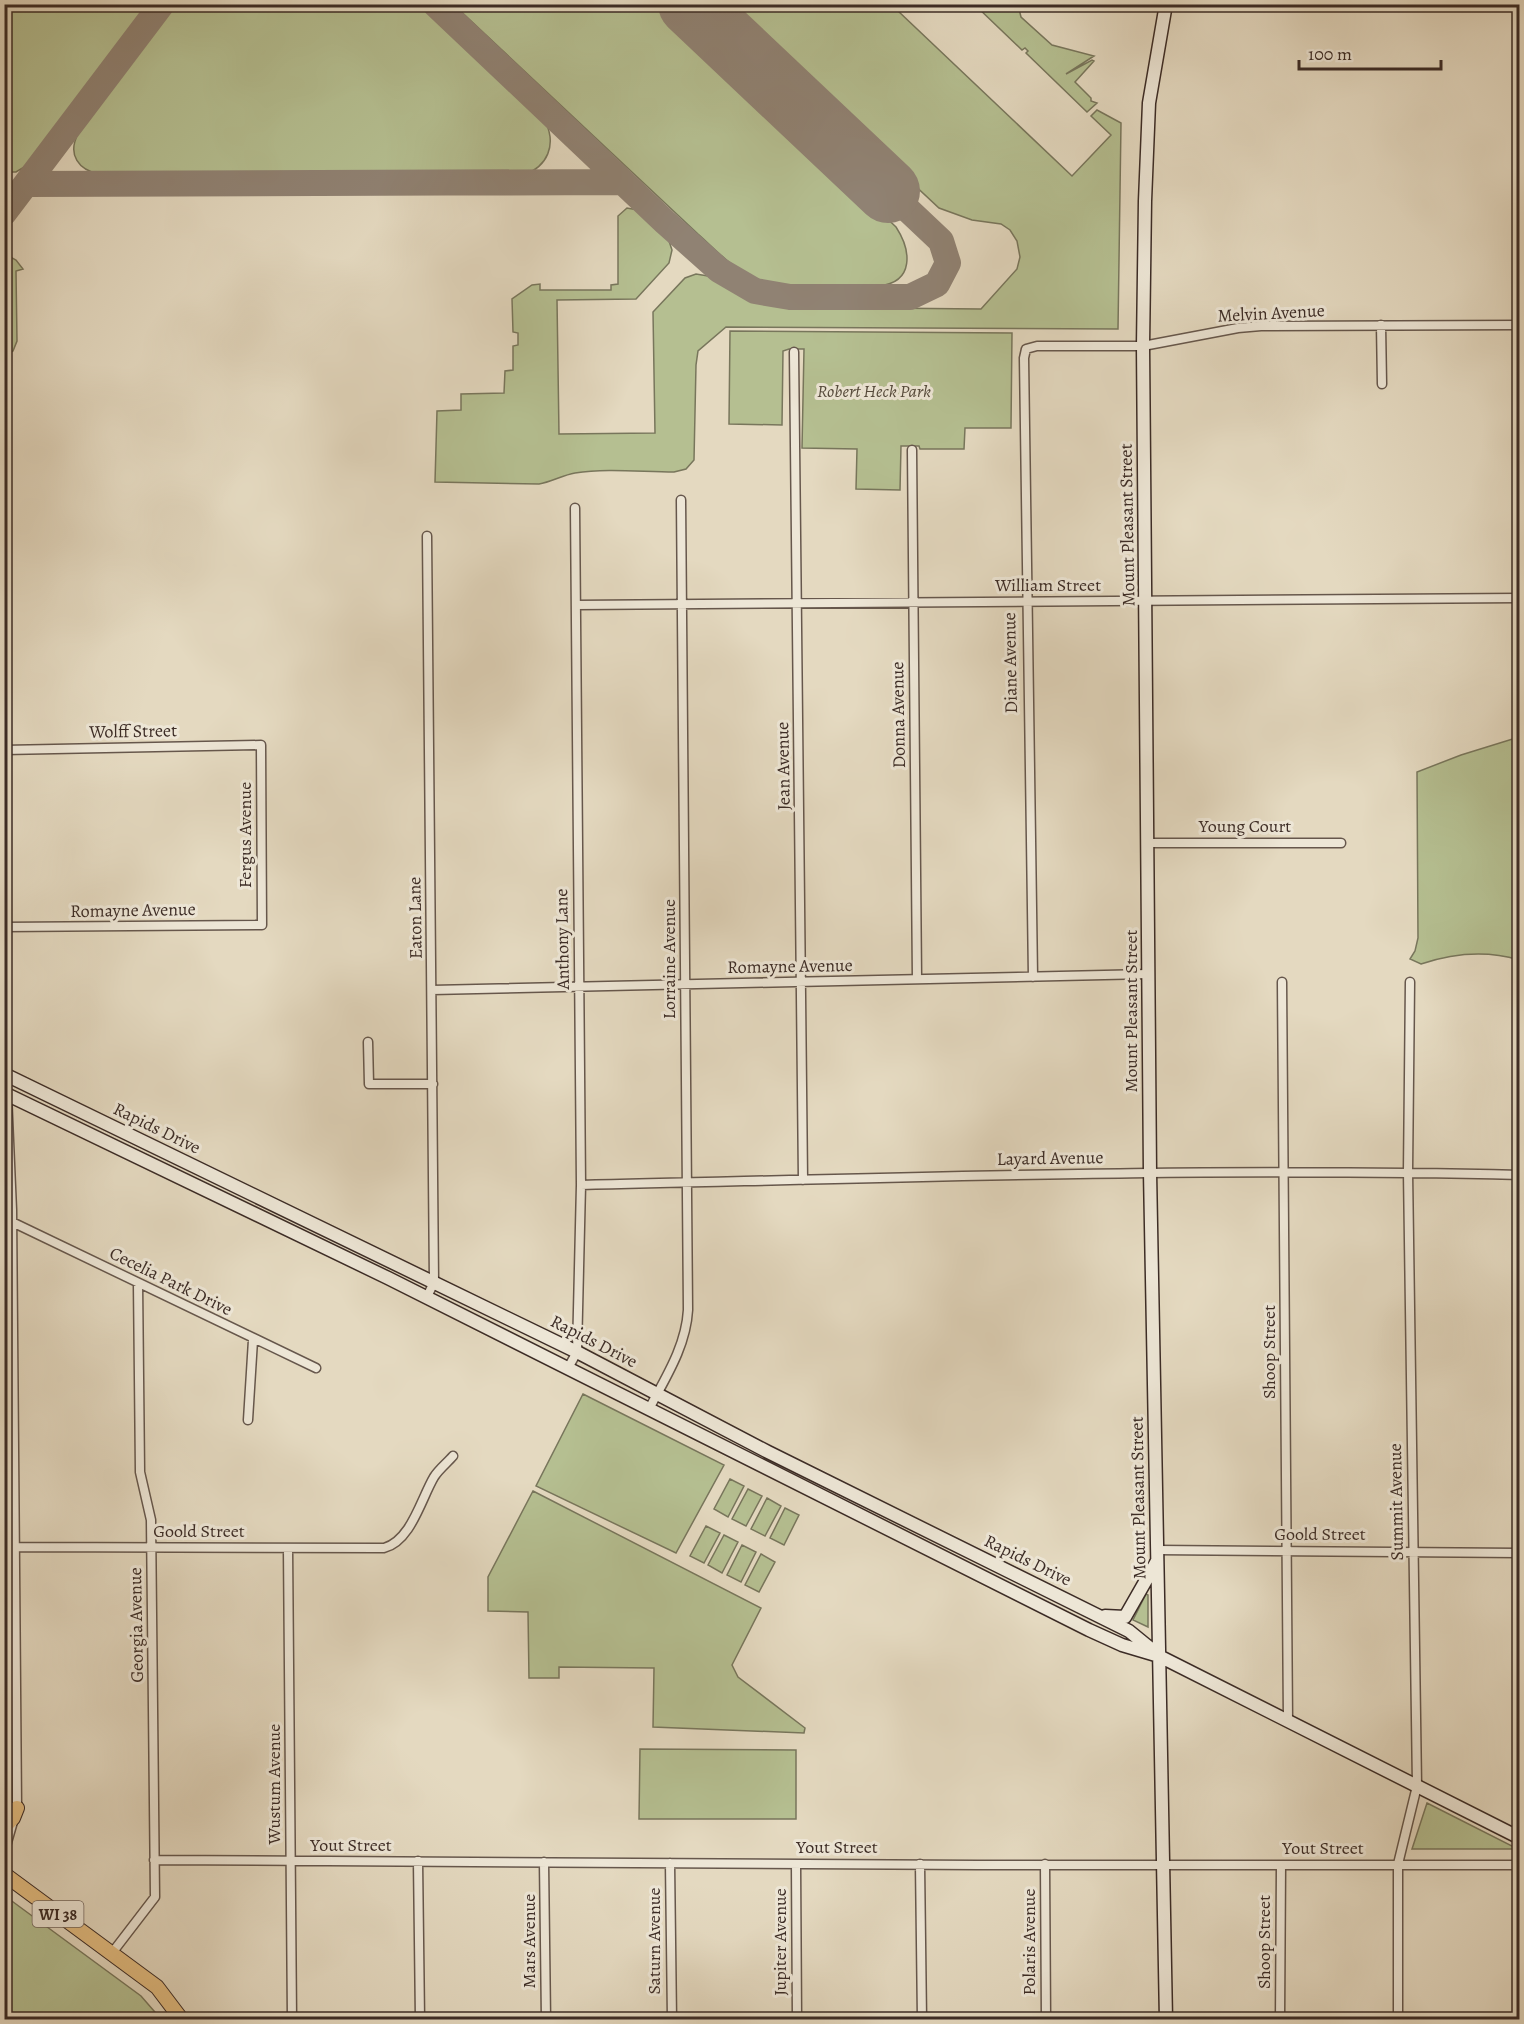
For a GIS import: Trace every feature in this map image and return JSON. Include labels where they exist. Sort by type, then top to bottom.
[{"type":"main road","points":[[4,1827],[13,1818],[17,1808]]},
{"type":"main road","name":"WI 38","points":[[4,1874],[158,1988],[182,2019]]},
{"type":"street","name":"Mount Pleasant Street","points":[[1166,4],[1149,103],[1143,346],[1150,1172],[1166,2019]]},
{"type":"street","points":[[1382,325],[1382,384]]},
{"type":"street","name":"Melvin Avenue","points":[[1026,350],[1037,346],[1143,346],[1238,328],[1261,326],[1520,325]]},
{"type":"street","name":"Diane Avenue","points":[[1026,350],[1023,358],[1032,977]]},
{"type":"street","name":"Jean Avenue","points":[[794,352],[803,1180]]},
{"type":"street","name":"Donna Avenue","points":[[912,450],[917,979]]},
{"type":"street","name":"Lorraine Avenue","points":[[650,1408],[681,1348],[688,1322],[681,500]]},
{"type":"street","name":"Anthony Lane","points":[[568,1368],[577,1352],[581,1185],[575,508]]},
{"type":"street","name":"Eaton Lane","points":[[427,536],[434,1282],[427,1297]]},
{"type":"street","name":"William Street","points":[[576,605],[1520,598]]},
{"type":"street","name":"Wolff Street","points":[[4,750],[261,745]]},
{"type":"street","name":"Fergus Avenue","points":[[261,745],[262,925]]},
{"type":"street","name":"Young Court","points":[[1149,843],[1341,843]]},
{"type":"street","name":"Romayne Avenue","points":[[4,927],[262,925]]},
{"type":"street","name":"Romayne Avenue","points":[[432,990],[1148,974]]},
{"type":"street","name":"Shoop Street","points":[[1282,982],[1288,1721]]},
{"type":"street","name":"Summit Avenue","points":[[1398,2019],[1398,1864],[1417,1786],[1408,1172],[1410,982]]},
{"type":"street","points":[[368,1042],[369,1084],[433,1084]]},
{"type":"street","points":[[4,1075],[8,1210],[12,1222],[9,1495],[15,1547],[17,1808],[4,1853]]},
{"type":"street","name":"Rapids Drive","points":[[4,1075],[577,1352],[768,1452],[1129,1631],[1159,1656]]},
{"type":"street","name":"Rapids Drive","points":[[6,1094],[427,1297],[1089,1630],[1122,1645],[1159,1656],[1520,1838]]},
{"type":"street","points":[[69,1124],[76,1109]]},
{"type":"street","points":[[99,1138],[107,1124]]},
{"type":"street","points":[[156,1166],[163,1151]]},
{"type":"street","name":"Layard Avenue","points":[[581,1185],[1150,1172],[1408,1172],[1520,1175]]},
{"type":"street","points":[[229,1201],[235,1186]]},
{"type":"street","name":"Cecelia Park Drive","points":[[12,1222],[253,1340],[316,1368]]},
{"type":"street","points":[[308,1239],[314,1224]]},
{"type":"street","name":"Georgia Avenue","points":[[112,1953],[154,1897],[152,1548],[151,1520],[140,1472],[138,1283]]},
{"type":"street","points":[[248,1420],[253,1340]]},
{"type":"street","name":"Goold Street","points":[[15,1547],[384,1548],[392,1546],[404,1535],[435,1475],[453,1456]]},
{"type":"street","name":"Wustum Avenue","points":[[288,1548],[292,2019]]},
{"type":"street","name":"Goold Street","points":[[1157,1555],[1287,1551],[1520,1552]]},
{"type":"street","points":[[1097,1615],[1125,1617],[1157,1555]]},
{"type":"street","points":[[4,1626],[15,1626]]},
{"type":"street","name":"Yout Street","points":[[154,1860],[1520,1865]]},
{"type":"street","points":[[418,1861],[420,2019]]},
{"type":"street","name":"Mars Avenue","points":[[544,1862],[546,2019]]},
{"type":"street","name":"Saturn Avenue","points":[[670,1863],[672,2019]]},
{"type":"street","name":"Jupiter Avenue","points":[[796,1864],[797,2019]]},
{"type":"street","points":[[920,1864],[921,2019]]},
{"type":"street","name":"Polaris Avenue","points":[[1045,1864],[1046,2019]]},
{"type":"street","name":"Shoop Street","points":[[1281,1865],[1281,2019]]},
{"type":"green space","points":[[5,4],[148,5],[26,166],[16,172],[5,172]]},
{"type":"green space","points":[[422,4],[546,123],[550,139],[548,154],[532,171],[524,175],[99,174],[86,169],[77,160],[74,149],[78,134],[175,5]]},
{"type":"green space","points":[[454,5],[660,5],[896,227],[907,255],[904,272],[891,283],[868,287],[782,285],[762,281],[745,273],[717,252]]},
{"type":"green space","points":[[722,5],[902,5],[897,10],[1072,176],[1111,135],[1091,116],[1097,110],[1121,123],[1118,329],[726,327],[698,351],[694,460],[686,469],[674,472],[612,470],[587,472],[570,474],[539,484],[435,482],[437,411],[461,410],[461,394],[504,393],[505,371],[513,370],[513,346],[518,345],[518,333],[513,332],[512,299],[532,285],[540,284],[540,290],[611,290],[611,285],[618,284],[618,216],[627,208],[638,210],[668,238],[672,250],[669,263],[636,299],[557,300],[559,434],[655,433],[653,312],[685,278],[696,274],[708,276],[747,299],[780,307],[981,309],[1017,269],[1020,257],[1017,241],[1010,230],[1001,224],[972,220],[939,208]]},
{"type":"green space","points":[[975,5],[1018,5],[1021,17],[1052,45],[1094,56],[1066,74],[1094,61],[1075,82],[1091,98],[1091,101],[1097,103],[1087,112],[1026,53],[1028,51],[1025,48],[1022,50]]},
{"type":"green space","points":[[5,254],[16,260],[23,269],[16,271],[17,341],[13,351],[5,356]]},
{"type":"green space","name":"Robert Heck Park","points":[[730,331],[1012,333],[1011,428],[965,428],[964,449],[920,449],[919,446],[901,446],[900,490],[856,489],[857,449],[802,448],[804,349],[783,351],[782,425],[729,424]]},
{"type":"green space","points":[[1519,737],[1519,960],[1482,954],[1458,955],[1421,964],[1410,959],[1415,951],[1418,938],[1417,772]]},
{"type":"green space","points":[[583,1394],[724,1465],[676,1553],[536,1486]]},
{"type":"green space","points":[[730,1479],[744,1486],[728,1517],[714,1509]]},
{"type":"green space","points":[[748,1489],[762,1496],[746,1526],[732,1519]]},
{"type":"green space","points":[[533,1491],[761,1608],[732,1665],[738,1677],[805,1728],[804,1733],[653,1727],[654,1668],[559,1667],[559,1678],[529,1678],[528,1612],[488,1611],[488,1577]]},
{"type":"green space","points":[[767,1498],[781,1506],[765,1536],[751,1529]]},
{"type":"green space","points":[[785,1508],[799,1515],[784,1545],[770,1538]]},
{"type":"green space","points":[[706,1526],[720,1533],[704,1563],[690,1556]]},
{"type":"green space","points":[[724,1535],[738,1542],[722,1573],[708,1565]]},
{"type":"green space","points":[[742,1545],[756,1552],[741,1582],[727,1575]]},
{"type":"green space","points":[[761,1554],[775,1562],[759,1592],[745,1585]]},
{"type":"green space","points":[[1146,1594],[1148,1595],[1148,1627],[1133,1620]]},
{"type":"green space","points":[[640,1749],[796,1750],[796,1819],[639,1819]]},
{"type":"green space","points":[[1427,1803],[1514,1847],[1513,1849],[1412,1849]]},
{"type":"green space","points":[[5,1896],[141,1996],[161,2019],[5,2019]]},
{"type":"taxiway","points":[[4,213],[162,4]]},
{"type":"taxiway","points":[[435,4],[665,222],[719,270],[755,291],[790,297],[910,297],[937,284],[948,263],[941,241],[888,191]]},
{"type":"taxiway","points":[[27,184],[621,182]]},
{"type":"runway","points":[[690,4],[888,191]]}]
